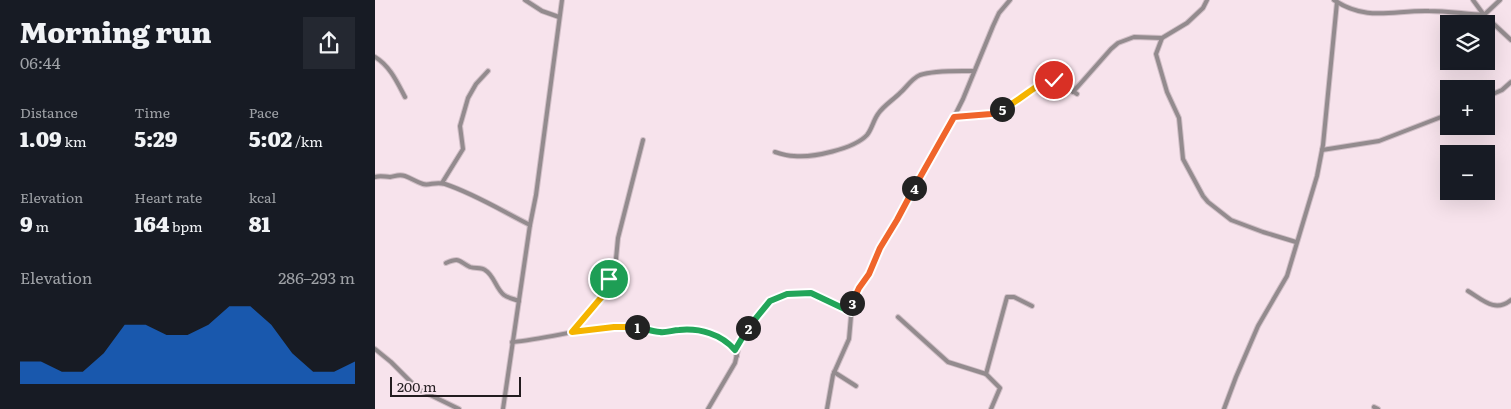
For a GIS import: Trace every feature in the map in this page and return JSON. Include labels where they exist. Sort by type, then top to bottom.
[{"type":"street","points":[[525,0],[541,10],[559,17]]},
{"type":"street","points":[[503,409],[536,195],[562,0]]},
{"type":"street","points":[[827,409],[829,390],[834,372],[849,339],[851,312],[855,296],[869,274],[880,248],[954,117],[999,13],[1010,0]]},
{"type":"street","points":[[954,117],[991,114],[1008,107],[1049,80],[1057,81],[1075,93],[1118,43],[1134,37],[1162,38],[1187,23],[1203,8],[1207,0]]},
{"type":"street","points":[[1473,0],[1483,15]]},
{"type":"street","points":[[1224,409],[1258,326],[1287,276],[1317,176],[1322,150],[1336,1],[1351,10],[1372,14],[1428,11],[1483,15],[1500,0]]},
{"type":"street","points":[[1495,26],[1511,40]]},
{"type":"street","points":[[1162,38],[1156,54],[1167,92],[1179,118],[1183,159],[1203,196],[1231,220],[1296,242]]},
{"type":"street","points":[[375,57],[394,76],[405,97]]},
{"type":"street","points":[[775,152],[803,156],[826,153],[846,146],[867,135],[878,113],[902,92],[913,79],[921,74],[974,70]]},
{"type":"street","points":[[442,183],[463,150],[460,126],[468,98],[476,84],[488,72]]},
{"type":"street","points":[[1495,93],[1511,82]]},
{"type":"street","points":[[1322,150],[1379,141],[1440,118]]},
{"type":"street","points":[[572,332],[605,293],[616,259],[618,238],[643,140]]},
{"type":"street","points":[[376,176],[405,176],[426,185],[435,182],[442,183],[457,188],[530,225]]},
{"type":"street","points":[[446,263],[461,260],[473,268],[485,269],[500,291],[519,301]]},
{"type":"street","points":[[1468,291],[1491,305],[1506,304],[1511,300]]},
{"type":"street","points":[[735,350],[748,327],[763,308],[770,301],[787,294],[811,293],[851,312]]},
{"type":"street","points":[[985,374],[1007,297],[1014,297],[1032,306]]},
{"type":"street","points":[[898,317],[948,362],[985,374],[999,388],[991,409]]},
{"type":"street","points":[[512,342],[620,326],[645,328],[660,332],[693,329],[710,333],[731,346],[737,356]]},
{"type":"street","points":[[708,409],[735,363],[739,345]]},
{"type":"street","points":[[375,350],[391,362],[418,389],[459,409]]},
{"type":"street","points":[[834,372],[856,386]]},
{"type":"route","points":[[609,279],[605,293],[572,332],[627,326],[660,332],[703,330],[718,337],[735,350],[748,327],[763,308],[775,298],[787,294],[811,293],[851,312],[855,296],[869,274],[880,248],[954,117],[991,114],[1008,107],[1045,81],[1054,80]]}]
